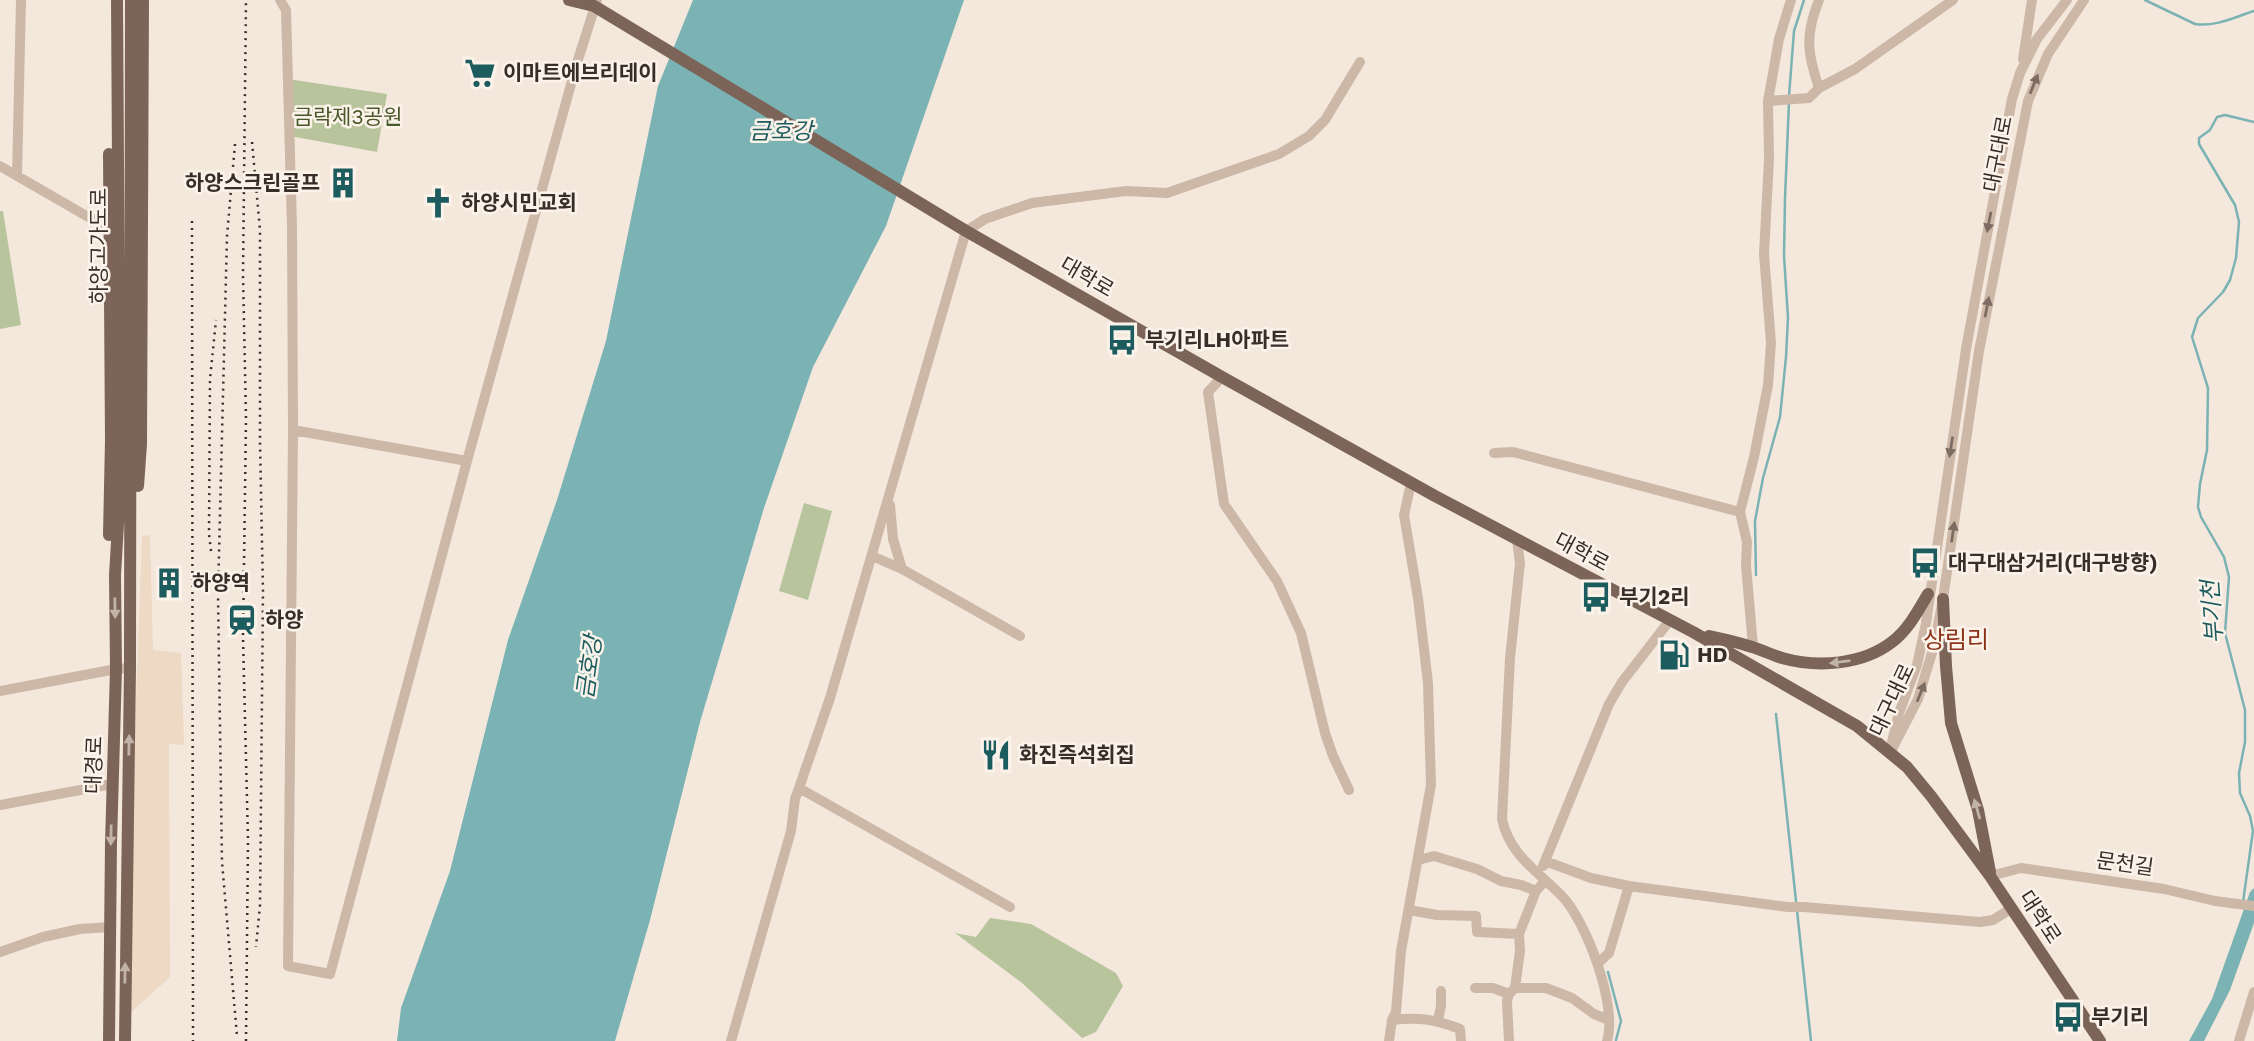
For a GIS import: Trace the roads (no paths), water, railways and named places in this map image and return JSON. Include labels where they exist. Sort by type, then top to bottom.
[{"type":"main road","points":[[109,0],[109,547],[110,562],[115,575]]},
{"type":"main road","name":"하양고가도로","points":[[117,0],[125,491]]},
{"type":"main road","name":"하양고가도로","points":[[125,491],[131,0]]},
{"type":"main road","points":[[130,534],[137,507],[141,444],[143,0]]},
{"type":"main road","points":[[569,0],[596,3]]},
{"type":"main road","name":"대학로","points":[[596,3],[613,17],[966,230],[1222,377],[1411,483],[1693,632],[1857,726],[1907,767],[1931,796],[1990,876],[2100,1041]]},
{"type":"main road","name":"대경로","points":[[109,1041],[113,784],[123,669],[130,534],[125,491]]},
{"type":"main road","name":"대경로","points":[[125,491],[115,575],[123,669],[125,1041]]},
{"type":"main road","points":[[1693,632],[1753,647],[1783,658],[1806,662],[1843,662],[1866,657],[1891,643],[1906,629],[1928,594]]},
{"type":"main road","points":[[1943,599],[1951,723],[1978,810],[1990,876]]},
{"type":"street","points":[[17,176],[21,0]]},
{"type":"street","points":[[280,0],[286,10],[292,227],[288,966],[330,974],[467,461],[596,3]]},
{"type":"street","points":[[1753,647],[1746,565],[1747,542],[1740,512],[1755,457],[1768,385],[1771,343],[1764,254],[1769,159],[1768,102],[1779,39],[1791,0]]},
{"type":"street","points":[[1819,0],[1811,19],[1808,49],[1819,88]]},
{"type":"street","points":[[1768,102],[1809,98],[1819,88],[1855,69],[1953,0]]},
{"type":"street","points":[[2020,74],[2032,0]]},
{"type":"street","name":"대구대로","points":[[1890,752],[1899,713],[1917,665],[1926,623],[1928,594],[1966,349],[2012,99],[2020,74],[2037,39],[2067,0]]},
{"type":"street","name":"대구대로","points":[[1890,752],[1926,680],[1943,599],[1979,351],[2028,101],[2048,54],[2084,0]]},
{"type":"street","points":[[731,1041],[791,831],[795,799],[830,698],[966,230],[985,219],[1032,203],[1126,191],[1167,192],[1279,154],[1309,136],[1325,120],[1360,62]]},
{"type":"street","points":[[0,166],[109,229]]},
{"type":"street","points":[[1222,377],[1208,393],[1224,504],[1278,580],[1301,633],[1325,733],[1349,790]]},
{"type":"street","points":[[293,430],[467,461]]},
{"type":"street","points":[[1494,453],[1513,452],[1740,512]]},
{"type":"street","points":[[1389,1041],[1396,1012],[1401,951],[1418,860],[1431,765],[1428,682],[1404,515],[1411,483]]},
{"type":"street","points":[[889,497],[893,539],[902,569]]},
{"type":"street","points":[[1517,540],[1520,563],[1510,658],[1502,819],[1504,831],[1521,858],[1561,895],[1576,914],[1598,963],[1609,1020],[1607,1041]]},
{"type":"street","points":[[872,556],[902,569],[1020,636]]},
{"type":"street","points":[[1509,1041],[1507,1001],[1512,991],[1520,951],[1519,934],[1542,878],[1545,861],[1609,704],[1622,682],[1670,620]]},
{"type":"street","points":[[0,691],[123,669]]},
{"type":"street","points":[[0,806],[113,784]]},
{"type":"street","points":[[799,788],[1010,907]]},
{"type":"street","points":[[1418,860],[1434,856],[1536,891]]},
{"type":"street","points":[[1545,861],[1591,878],[1629,886],[1796,907],[1980,922],[1993,920],[2012,908]]},
{"type":"street","name":"문천길","points":[[1990,876],[2021,868],[2164,889],[2215,901],[2254,906]]},
{"type":"street","points":[[1598,963],[1609,953],[1629,886]]},
{"type":"street","points":[[1409,910],[1437,915],[1476,916],[1477,932],[1519,934]]},
{"type":"street","points":[[0,952],[43,937],[80,929],[110,927]]},
{"type":"street","points":[[1475,988],[1512,991],[1546,989],[1572,998],[1594,1014],[1609,1020]]},
{"type":"street","points":[[1438,1020],[1441,991]]},
{"type":"street","points":[[2239,1041],[2254,992]]},
{"type":"street","points":[[1392,1020],[1416,1017],[1438,1020],[1460,1029],[1461,1041]]},
{"type":"water","name":"금호강","points":[[693,0],[964,0],[886,226],[813,367],[764,508],[700,722],[650,920],[615,1041],[397,1041],[401,1008],[450,871],[508,640],[557,500],[606,341],[658,86]]},
{"type":"water","points":[[2254,888],[2254,923],[2230,990],[2204,1041],[2189,1041],[2212,999],[2250,892]]},
{"type":"waterway","points":[[1789,96],[1794,31],[1804,0]]},
{"type":"waterway","points":[[2145,0],[2195,24],[2203,25],[2254,11]]},
{"type":"waterway","points":[[1756,575],[1755,521],[1763,478],[1780,417],[1786,357],[1788,318],[1784,256],[1789,102]]},
{"type":"waterway","name":"부기천","points":[[2243,902],[2253,831],[2240,793],[2239,773],[2245,742],[2245,710],[2225,633],[2229,577],[2224,557],[2198,507],[2207,450],[2208,388],[2192,337],[2198,318],[2223,292],[2230,280],[2236,258],[2239,222],[2235,205],[2199,144],[2199,138],[2210,130],[2217,117],[2225,115],[2254,122]]},
{"type":"waterway","points":[[1776,714],[1811,1041]]},
{"type":"waterway","points":[[1608,972],[1621,1021],[1616,1040]]},
{"type":"railway","points":[[246,0],[243,638],[248,840],[246,1041]]},
{"type":"railway","points":[[252,142],[260,230],[263,592],[260,905],[256,947]]},
{"type":"railway","points":[[235,144],[227,236],[218,594],[222,862],[237,1036]]},
{"type":"railway","points":[[192,221],[193,1041]]},
{"type":"railway","points":[[211,551],[210,379],[216,320]]},
{"type":"place","name":"이마트에브리데이","points":[[480,73]]},
{"type":"place","name":"하양스크린골프","points":[[343,183]]},
{"type":"place","name":"하양시민교회","points":[[438,203]]},
{"type":"place","name":"부기리LH아파트","points":[[1122,340]]},
{"type":"place","name":"대구대삼거리(대구방향)","points":[[1925,563]]},
{"type":"place","name":"하양역","points":[[169,583]]},
{"type":"place","name":"부기2리","points":[[1596,597]]},
{"type":"place","name":"하양","points":[[242,620]]},
{"type":"place","name":"HD","points":[[1674,655]]},
{"type":"place","name":"화진즉석회집","points":[[996,755]]},
{"type":"place","name":"부기리","points":[[2068,1017]]},
{"type":"district","name":"상림리","points":[[1956,640]]},
{"type":"park label","name":"금락제3공원","points":[[348,117]]}]
